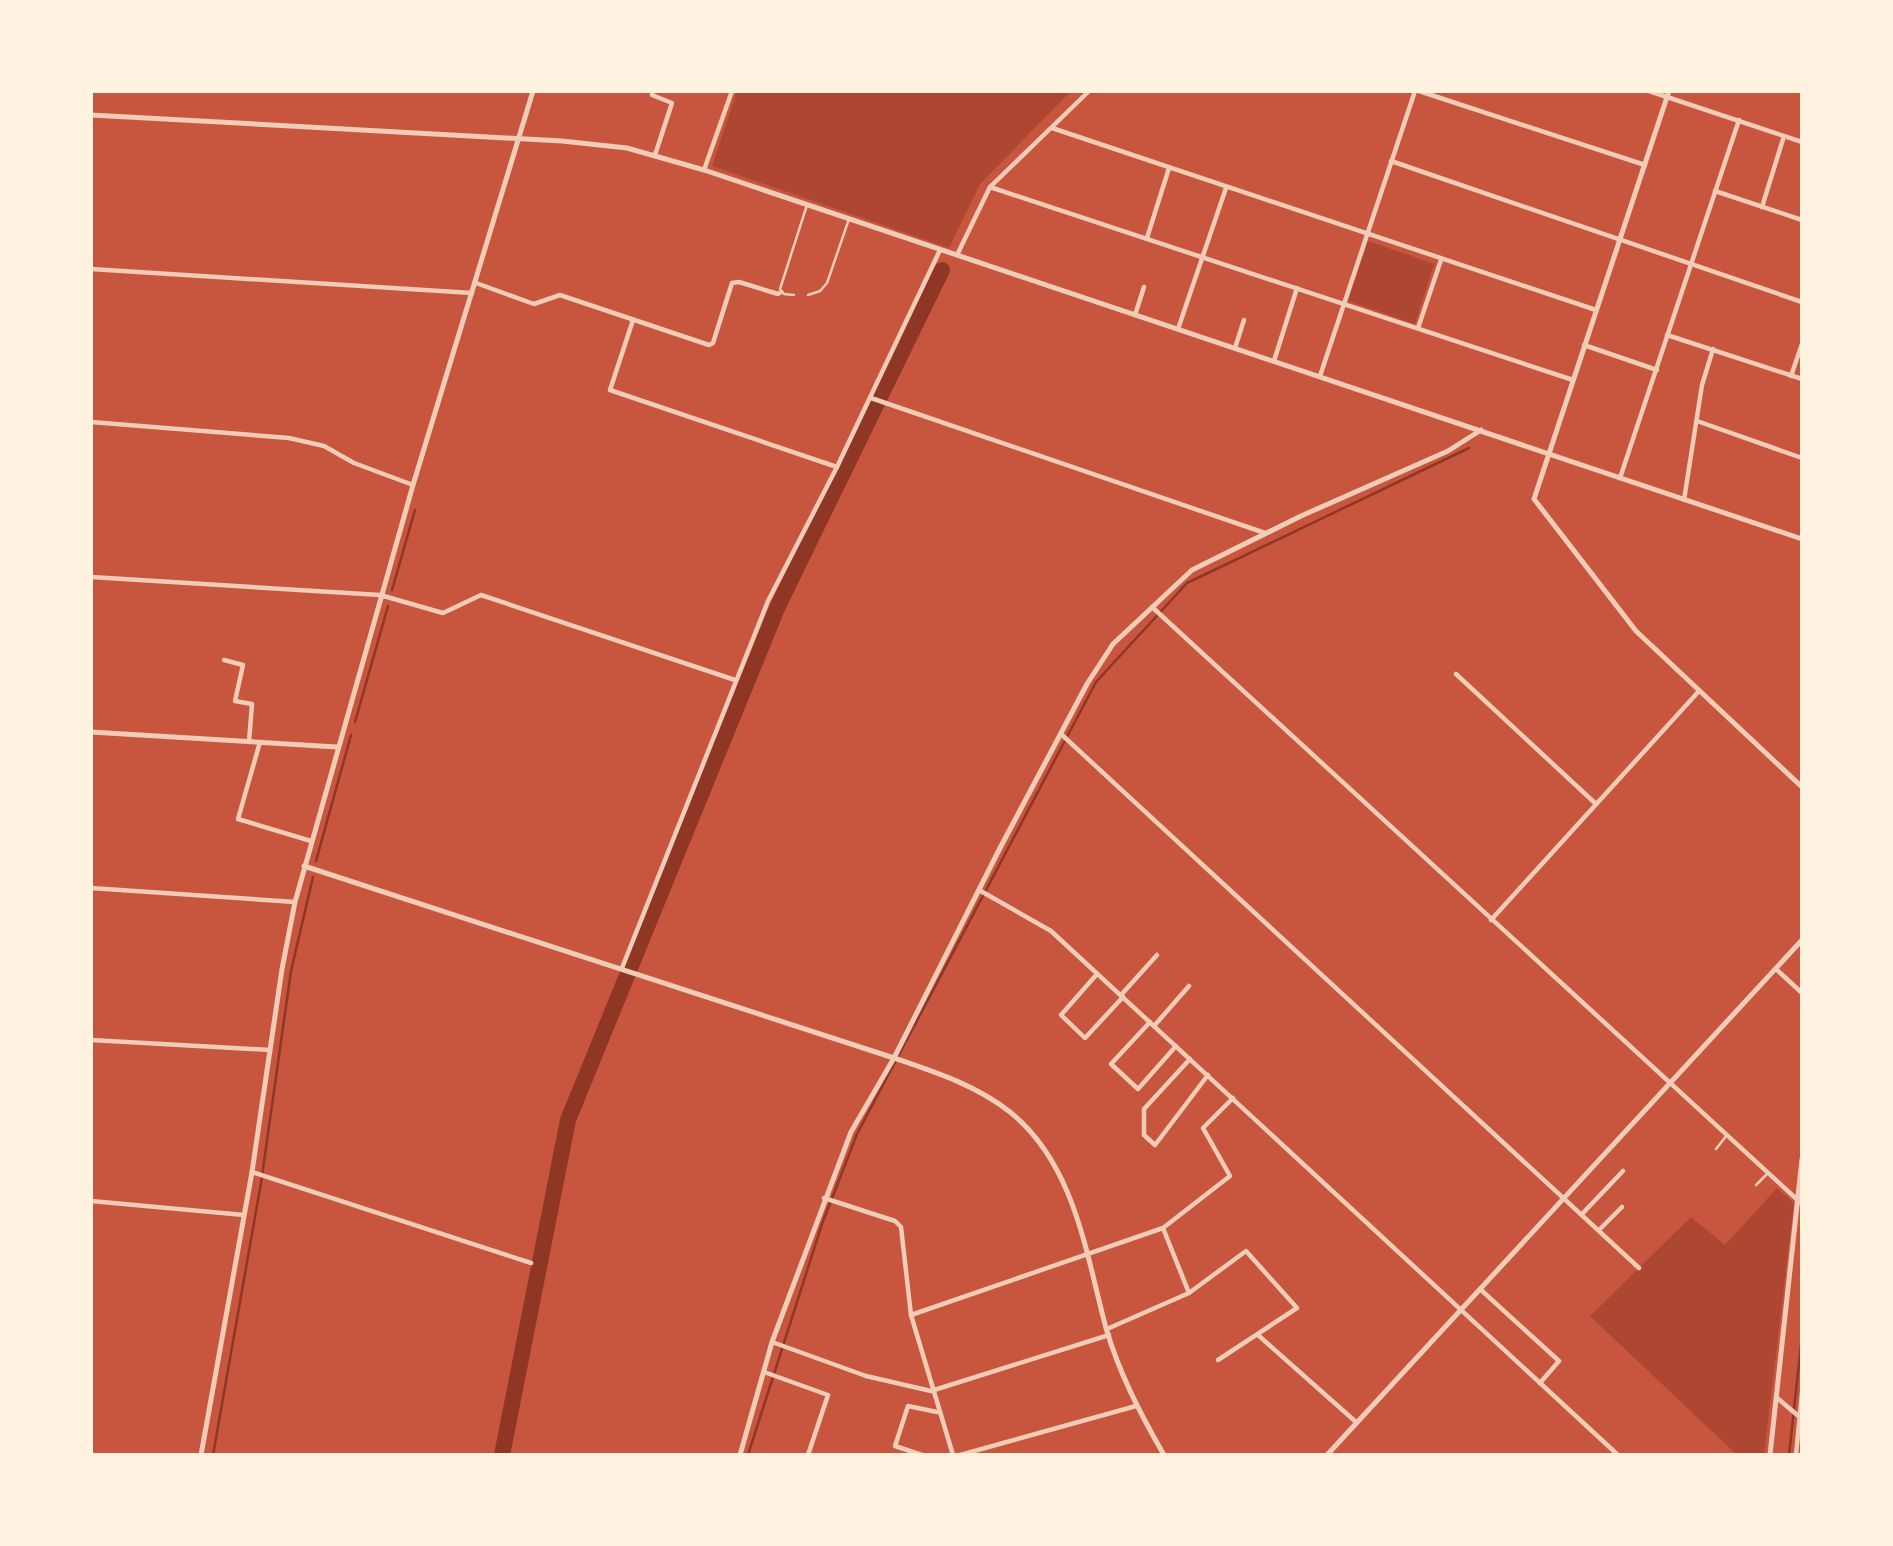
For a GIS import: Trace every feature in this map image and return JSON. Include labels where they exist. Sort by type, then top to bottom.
[{"type":"street","points":[[201,1455],[254,1173],[270,1050],[295,902],[380,595],[533,91]]},
{"type":"street","points":[[653,91],[652,95],[672,103],[655,155]]},
{"type":"street","points":[[704,170],[732,91]]},
{"type":"street","points":[[957,255],[990,187],[1089,91]]},
{"type":"street","points":[[1320,376],[1417,91],[1645,165]]},
{"type":"street","points":[[1649,91],[1668,94],[1802,142]]},
{"type":"street","points":[[1668,94],[1534,493],[1536,506],[1636,631],[1802,787]]},
{"type":"street","points":[[91,115],[595,143],[655,155],[1802,539]]},
{"type":"street","points":[[1620,478],[1739,120]]},
{"type":"street","points":[[1052,128],[1367,236],[1596,310]]},
{"type":"street","points":[[1762,207],[1784,136]]},
{"type":"street","points":[[1391,161],[1802,302]]},
{"type":"street","points":[[1147,239],[1169,168]]},
{"type":"street","points":[[990,187],[1573,380]]},
{"type":"street","points":[[1178,329],[1226,188]]},
{"type":"street","points":[[1716,191],[1802,220]]},
{"type":"street","points":[[622,968],[768,601],[871,398],[940,250]]},
{"type":"street","points":[[1418,328],[1441,260]]},
{"type":"street","points":[[91,269],[473,293]]},
{"type":"street","points":[[476,283],[534,304],[560,295],[709,345],[713,343],[735,282],[778,294],[781,292]]},
{"type":"street","points":[[1135,315],[1144,287]]},
{"type":"street","points":[[1274,361],[1297,288]]},
{"type":"street","points":[[633,320],[610,390],[837,467]]},
{"type":"street","points":[[1235,348],[1244,320]]},
{"type":"street","points":[[1667,335],[1802,379]]},
{"type":"street","points":[[1791,376],[1802,344]]},
{"type":"street","points":[[1584,345],[1657,369]]},
{"type":"street","points":[[1684,500],[1702,384],[1713,349]]},
{"type":"street","points":[[871,398],[1265,533]]},
{"type":"street","points":[[1697,421],[1802,458]]},
{"type":"street","points":[[91,422],[289,438],[324,446],[354,463],[413,485]]},
{"type":"street","points":[[740,1455],[772,1342],[851,1132],[894,1058],[1087,684],[1113,645],[1192,570],[1265,533],[1448,451],[1481,430]]},
{"type":"street","points":[[91,577],[380,595],[443,613],[481,595],[735,680]]},
{"type":"street","points":[[1152,607],[1800,1202]]},
{"type":"street","points":[[224,660],[243,665],[234,701],[252,704],[249,742]]},
{"type":"street","points":[[1456,674],[1596,804]]},
{"type":"street","points":[[1491,920],[1699,691]]},
{"type":"street","points":[[91,732],[337,747]]},
{"type":"street","points":[[1061,734],[1639,1268]]},
{"type":"street","points":[[260,742],[238,819],[311,841]]},
{"type":"street","points":[[304,866],[894,1058],[961,1082],[1011,1113],[1029,1131],[1055,1170],[1090,1256],[1108,1332],[1136,1406],[1164,1455]]},
{"type":"street","points":[[91,888],[295,902]]},
{"type":"street","points":[[979,890],[1051,931],[1618,1455]]},
{"type":"street","points":[[1327,1455],[1802,940]]},
{"type":"street","points":[[1097,974],[1061,1015],[1085,1038],[1157,955]]},
{"type":"street","points":[[1776,969],[1802,993]]},
{"type":"street","points":[[1176,1046],[1138,1089],[1111,1064],[1189,986]]},
{"type":"street","points":[[91,1040],[270,1050]]},
{"type":"street","points":[[1191,1059],[1144,1109],[1144,1135],[1155,1145],[1208,1075]]},
{"type":"street","points":[[911,1315],[1090,1256],[1163,1228],[1230,1176],[1203,1128],[1233,1098]]},
{"type":"street","points":[[1770,1455],[1800,1202],[1802,1159]]},
{"type":"street","points":[[1582,1214],[1623,1171]]},
{"type":"street","points":[[254,1173],[531,1263]]},
{"type":"street","points":[[824,1198],[895,1221],[901,1227],[911,1315],[953,1455]]},
{"type":"street","points":[[91,1201],[244,1215]]},
{"type":"street","points":[[1599,1230],[1622,1207]]},
{"type":"street","points":[[1163,1228],[1189,1293]]},
{"type":"street","points":[[772,1342],[866,1376],[932,1391],[1108,1332],[1189,1293],[1246,1251],[1297,1308],[1219,1360]]},
{"type":"street","points":[[1480,1289],[1559,1361],[1540,1383]]},
{"type":"street","points":[[1258,1335],[1356,1422]]},
{"type":"street","points":[[764,1372],[828,1395],[808,1455]]},
{"type":"street","points":[[1796,1455],[1802,1393]]},
{"type":"street","points":[[1775,1396],[1799,1416]]},
{"type":"street","points":[[922,1455],[895,1446],[908,1406],[938,1412]]},
{"type":"street","points":[[960,1455],[1136,1406]]},
{"type":"lane","points":[[794,295],[781,292],[807,205]]},
{"type":"lane","points":[[808,295],[820,291],[827,283],[849,219]]},
{"type":"lane","points":[[1716,1149],[1727,1135]]},
{"type":"lane","points":[[1756,1185],[1768,1173]]},
{"type":"shaded area","points":[[737,91],[1071,91],[980,184],[949,248],[712,166]]},
{"type":"shaded area","points":[[1368,241],[1434,264],[1415,324],[1348,301]]},
{"type":"shaded area","points":[[1777,1188],[1794,1203],[1764,1455],[1737,1455],[1590,1316],[1691,1217],[1725,1245]]},
{"type":"waterway","points":[[502,1455],[568,1120],[778,606],[942,270]]},
{"type":"waterway","points":[[748,1455],[822,1224],[857,1134],[1096,682],[1187,583],[1469,448]]},
{"type":"waterway","points":[[392,590],[415,510]]},
{"type":"waterway","points":[[355,722],[388,606]]},
{"type":"waterway","points":[[316,861],[351,735]]},
{"type":"waterway","points":[[213,1455],[261,1183],[291,971],[313,877]]},
{"type":"waterway","points":[[1789,1455],[1802,1336]]}]
